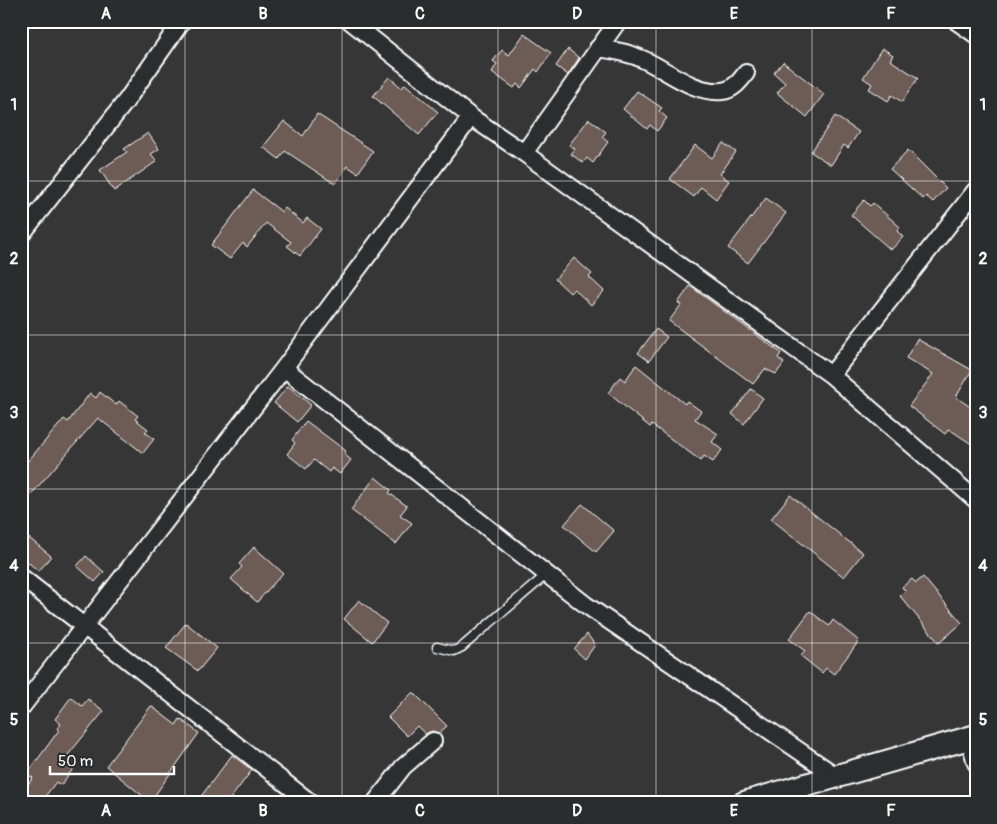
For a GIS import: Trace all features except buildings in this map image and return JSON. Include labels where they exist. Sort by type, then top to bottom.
[{"type":"street","points":[[21,235],[126,101],[182,21]]},
{"type":"street","points":[[350,21],[471,117],[524,153],[831,376],[976,500]]},
{"type":"street","points":[[524,153],[618,21]]},
{"type":"street","points":[[956,21],[976,36]]},
{"type":"street","points":[[598,48],[621,51],[640,58],[705,90],[723,91],[736,85],[746,73]]},
{"type":"street","points":[[21,708],[284,368],[471,117]]},
{"type":"street","points":[[831,376],[976,190]]},
{"type":"street","points":[[284,368],[586,605],[836,776]]},
{"type":"street","points":[[21,577],[311,803]]},
{"type":"street","points":[[744,803],[972,737],[976,763]]},
{"type":"street","points":[[375,803],[403,767],[433,742]]},
{"type":"lane","points":[[437,647],[454,650],[462,647],[547,574]]}]
